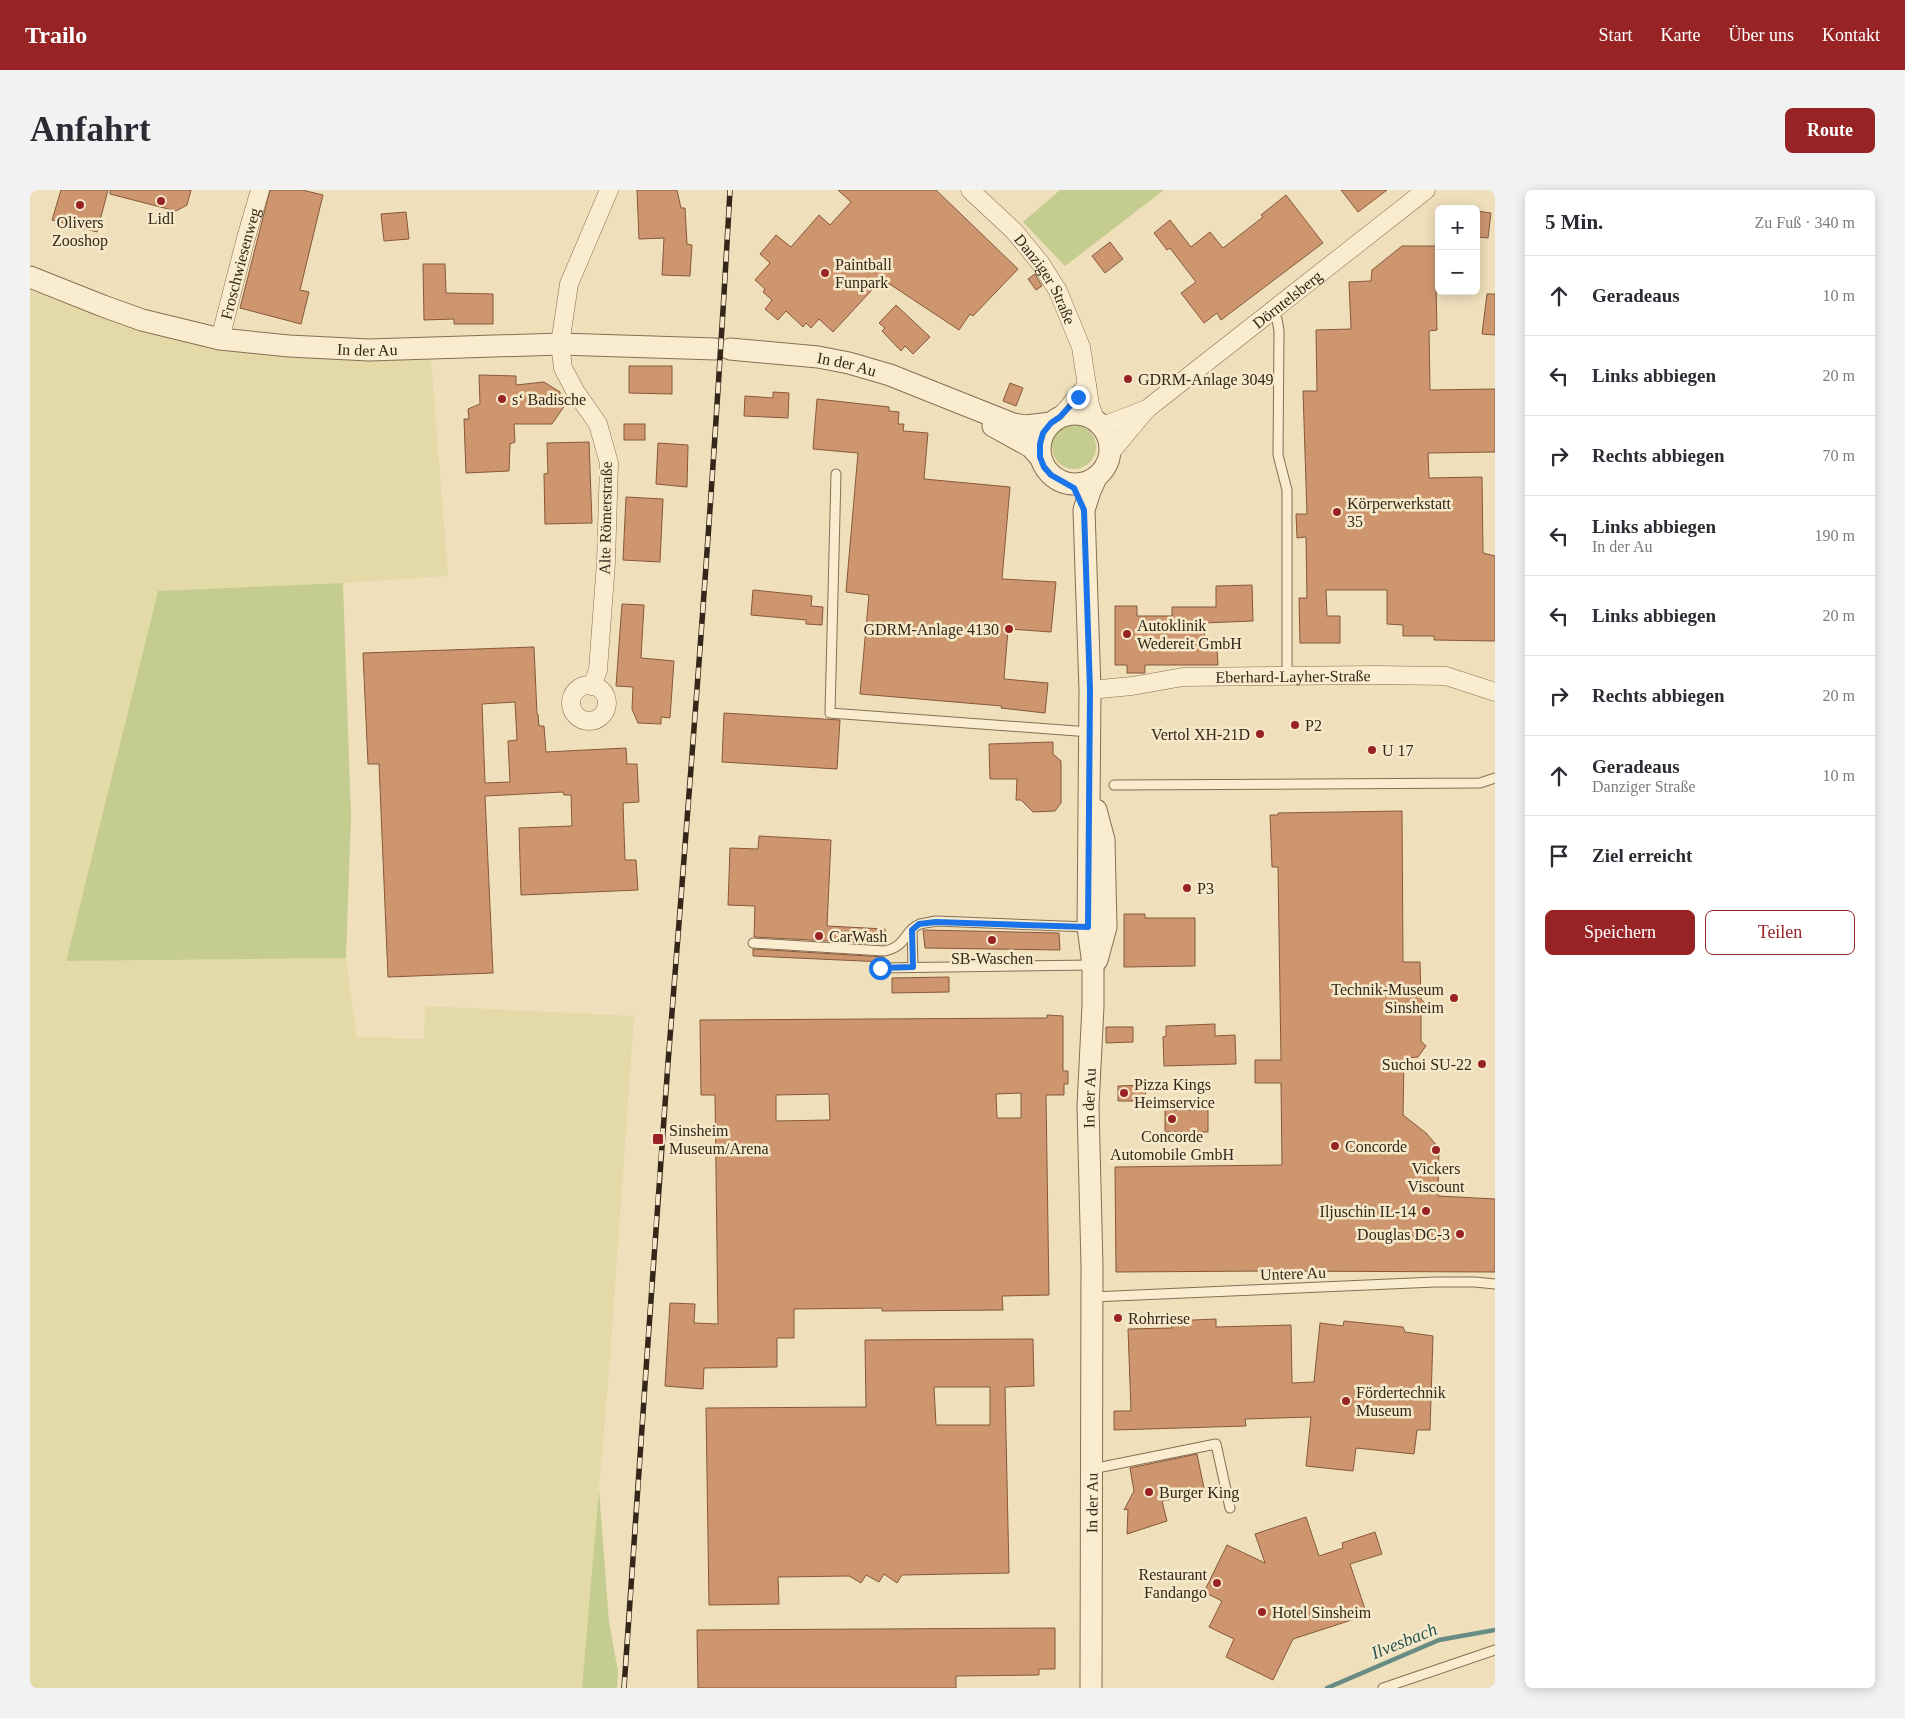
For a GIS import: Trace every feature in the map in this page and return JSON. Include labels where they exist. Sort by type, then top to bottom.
[{"type":"street","name":"Froschwiesenweg","points":[[220,339],[260,190]]},
{"type":"street","name":"Alte Römerstraße","points":[[592,686],[598,670],[606,562],[609,463],[598,424],[575,391],[563,368],[560,344],[569,284],[609,190]]},
{"type":"street","name":"Danziger Straße","points":[[970,190],[1014,231],[1041,264],[1058,291],[1081,347],[1090,405],[1098,421]]},
{"type":"street","name":"Dörntelsberg","points":[[1111,452],[1147,410],[1426,190]]},
{"type":"street","name":"In der Au","points":[[30,277],[85,300],[142,320],[220,339],[289,346],[369,350],[560,344],[722,349],[818,357],[849,363],[890,375],[1013,424],[1026,426],[1055,420]]},
{"type":"street","points":[[1055,420],[1071,413],[1083,414],[1098,421],[1108,437],[1111,452],[1104,471],[1096,478],[1088,482],[1070,484],[1060,481],[1044,467],[1040,457],[1042,439],[1055,420],[1087,385]]},
{"type":"street","name":"In der Au","points":[[958,402],[972,414],[1032,447],[1040,457]]},
{"type":"street","name":"Dörntelsberg","points":[[1098,421],[1108,424],[1147,410]]},
{"type":"street","name":"In der Au","points":[[1091,1688],[1092,1297],[1088,1106],[1093,970],[1088,927],[1084,842],[1090,788],[1090,690],[1084,510],[1096,478]]},
{"type":"street","name":"In der Au","points":[[1070,484],[1077,493],[1084,510]]},
{"type":"street","name":"Eberhard-Layher-Straße","points":[[1090,690],[1132,686],[1183,677],[1446,676],[1495,692]]},
{"type":"street","points":[[1090,788],[1104,840],[1106,906],[1106,927],[1093,970]]},
{"type":"lane","points":[[1272,312],[1279,331],[1278,455],[1287,490],[1287,676]]},
{"type":"lane","points":[[836,474],[830,713],[1090,732]]},
{"type":"lane","points":[[1114,785],[1480,783],[1495,778]]},
{"type":"lane","points":[[753,943],[884,951],[901,945],[919,924],[936,922],[1088,927]]},
{"type":"lane","points":[[912,930],[913,967]]},
{"type":"lane","points":[[880,968],[1093,970]]},
{"type":"lane","name":"Untere Au","points":[[1092,1297],[1435,1282],[1495,1284]]},
{"type":"lane","points":[[1092,1469],[1216,1444],[1230,1508]]},
{"type":"lane","points":[[1383,1688],[1495,1650]]},
{"type":"shaded area","points":[[30,290],[142,332],[218,349],[431,360],[448,576],[343,583],[158,591],[66,961],[346,958],[357,1037],[424,1039],[425,1006],[634,1016],[609,1372],[582,1688],[30,1688]]},
{"type":"green space","points":[[1060,190],[1164,190],[1065,266],[1023,222]]},
{"type":"green space","points":[[1078,425],[1090,431],[1095,438],[1095,456],[1090,463],[1083,468],[1070,469],[1062,466],[1055,459],[1052,443],[1055,435],[1062,428]]},
{"type":"green space","points":[[343,583],[351,817],[346,958],[66,961],[158,591]]},
{"type":"green space","points":[[599,1489],[609,1622],[618,1671],[617,1688],[582,1688]]},
{"type":"building","points":[[61,190],[108,190],[97,232],[52,220]]},
{"type":"building","name":"Lidl","points":[[110,190],[191,190],[187,205],[176,211],[110,194]]},
{"type":"building","points":[[270,190],[302,190],[323,195],[300,290],[309,292],[301,324],[240,308]]},
{"type":"building","points":[[637,190],[677,190],[681,208],[685,208],[687,244],[692,245],[690,276],[662,275],[664,238],[639,239]]},
{"type":"building","points":[[838,190],[936,190],[1018,269],[973,316],[970,314],[959,330],[882,279],[833,332],[819,319],[811,328],[806,323],[803,327],[786,311],[778,320],[765,309],[772,300],[763,292],[765,289],[755,280],[770,263],[760,254],[776,235],[791,247],[819,215],[830,225],[851,202]]},
{"type":"building","points":[[1341,190],[1387,190],[1358,212]]},
{"type":"building","points":[[1286,195],[1323,243],[1221,320],[1217,313],[1204,323],[1181,293],[1196,282],[1170,248],[1167,250],[1154,233],[1170,220],[1191,247],[1210,232],[1223,248],[1263,217],[1261,215]]},
{"type":"building","points":[[406,212],[409,239],[384,241],[381,214]]},
{"type":"building","points":[[1480,212],[1491,213],[1488,238],[1480,237]]},
{"type":"building","points":[[1110,242],[1123,259],[1105,273],[1092,256]]},
{"type":"building","points":[[1402,246],[1435,246],[1437,330],[1429,331],[1430,390],[1495,389],[1495,452],[1428,453],[1429,478],[1482,477],[1483,553],[1495,556],[1495,641],[1434,640],[1434,636],[1403,636],[1403,625],[1387,624],[1387,590],[1326,590],[1327,616],[1340,616],[1340,643],[1300,643],[1299,598],[1307,598],[1306,537],[1297,538],[1296,514],[1307,514],[1303,391],[1317,391],[1316,330],[1351,329],[1349,282],[1371,281],[1372,270]]},
{"type":"building","points":[[423,264],[445,264],[446,293],[493,294],[493,324],[454,324],[454,319],[424,320]]},
{"type":"building","points":[[1035,274],[1042,286],[1036,290],[1028,279]]},
{"type":"building","points":[[1487,294],[1495,294],[1495,335],[1482,334]]},
{"type":"building","points":[[896,305],[930,337],[913,354],[905,346],[901,351],[882,331],[885,328],[879,323]]},
{"type":"building","points":[[629,366],[672,366],[672,394],[629,393]]},
{"type":"building","points":[[479,375],[516,376],[516,385],[544,382],[560,392],[560,404],[565,405],[552,424],[514,424],[515,442],[510,444],[509,471],[466,473],[464,419],[469,419],[468,409],[480,404]]},
{"type":"building","points":[[1010,383],[1023,388],[1016,406],[1003,401]]},
{"type":"building","points":[[773,392],[789,393],[788,418],[744,416],[745,396],[773,398]]},
{"type":"building","points":[[817,399],[889,407],[889,411],[899,412],[898,424],[904,424],[903,431],[928,433],[924,479],[1010,487],[1002,579],[1056,582],[1051,632],[1008,630],[1004,679],[1048,683],[1045,713],[1001,708],[1002,706],[860,694],[869,595],[846,592],[858,453],[813,449]]},
{"type":"building","points":[[624,424],[645,424],[645,440],[624,440]]},
{"type":"building","points":[[589,442],[592,523],[545,524],[544,474],[548,473],[547,443]]},
{"type":"building","points":[[658,443],[688,445],[687,487],[656,484]]},
{"type":"building","points":[[626,497],[663,499],[660,562],[623,560]]},
{"type":"building","points":[[1252,585],[1253,621],[1204,623],[1205,648],[1217,648],[1218,665],[1145,665],[1145,673],[1127,673],[1127,665],[1115,665],[1115,606],[1137,606],[1137,616],[1172,616],[1172,607],[1216,607],[1216,586]]},
{"type":"building","points":[[753,590],[812,596],[811,606],[823,607],[822,625],[806,624],[806,620],[751,615]]},
{"type":"building","points":[[622,604],[644,605],[641,658],[674,661],[670,718],[661,717],[661,724],[638,723],[632,709],[633,687],[616,686]]},
{"type":"building","points":[[534,647],[537,714],[539,726],[544,726],[546,752],[626,748],[627,764],[637,764],[639,802],[623,803],[625,860],[636,860],[638,890],[521,895],[519,828],[572,826],[571,795],[564,795],[563,792],[485,796],[493,973],[388,977],[379,764],[368,764],[363,653]],"holes":[[[515,702],[517,740],[508,741],[510,782],[485,783],[482,704]]]},
{"type":"building","points":[[724,713],[840,720],[837,769],[722,762]]},
{"type":"building","points":[[1053,742],[1053,754],[1061,761],[1061,803],[1055,811],[1033,812],[1021,800],[1016,800],[1017,779],[990,779],[989,744]]},
{"type":"building","points":[[1402,811],[1403,962],[1420,962],[1421,999],[1426,1004],[1421,1010],[1421,1041],[1426,1046],[1418,1057],[1404,1058],[1403,1115],[1426,1133],[1439,1148],[1438,1196],[1495,1199],[1495,1272],[1116,1272],[1115,1167],[1282,1165],[1281,1083],[1255,1083],[1255,1060],[1281,1060],[1278,867],[1272,867],[1270,815],[1278,815],[1278,813]]},
{"type":"building","points":[[759,836],[831,840],[827,926],[885,929],[885,944],[754,937],[755,906],[728,905],[730,848],[758,849]]},
{"type":"building","points":[[1124,914],[1145,914],[1145,918],[1195,918],[1195,966],[1124,967]]},
{"type":"building","name":"SB-Waschen","points":[[923,930],[1059,933],[1060,950],[925,948]]},
{"type":"building","points":[[753,949],[884,957],[884,962],[753,956]]},
{"type":"building","points":[[949,977],[949,992],[892,993],[892,978]]},
{"type":"building","points":[[1047,1015],[1063,1016],[1063,1071],[1068,1071],[1068,1084],[1064,1084],[1064,1095],[1046,1095],[1049,1295],[1002,1296],[1003,1310],[882,1311],[882,1308],[794,1309],[794,1338],[777,1338],[777,1367],[704,1368],[703,1389],[665,1386],[670,1303],[695,1304],[694,1323],[718,1324],[715,1095],[701,1095],[700,1020],[1047,1018]],"holes":[[[1021,1093],[1021,1118],[997,1118],[996,1094]],[[829,1094],[830,1120],[776,1121],[776,1095]]]},
{"type":"building","points":[[1215,1024],[1215,1036],[1235,1035],[1236,1064],[1164,1066],[1163,1037],[1166,1036],[1166,1026]]},
{"type":"building","points":[[1106,1027],[1133,1027],[1133,1042],[1106,1043]]},
{"type":"building","points":[[1145,1085],[1146,1101],[1118,1101],[1118,1086]]},
{"type":"building","points":[[1165,1110],[1208,1110],[1208,1132],[1165,1132]]},
{"type":"building","points":[[1216,1319],[1216,1327],[1291,1325],[1292,1383],[1314,1382],[1320,1323],[1343,1326],[1344,1321],[1403,1327],[1405,1332],[1433,1336],[1430,1430],[1417,1430],[1414,1454],[1356,1448],[1353,1471],[1306,1466],[1311,1417],[1245,1419],[1246,1426],[1114,1430],[1114,1411],[1131,1411],[1128,1329],[1172,1328],[1171,1321]]},
{"type":"building","points":[[1033,1339],[1034,1386],[1005,1387],[1009,1573],[902,1575],[897,1583],[884,1574],[879,1582],[866,1575],[861,1583],[849,1576],[778,1577],[779,1604],[709,1605],[706,1408],[866,1407],[865,1340]],"holes":[[[934,1387],[990,1387],[990,1425],[936,1425]]]},
{"type":"building","points":[[1197,1454],[1205,1493],[1162,1501],[1167,1521],[1127,1534],[1128,1509],[1124,1510],[1134,1491],[1130,1468]]},
{"type":"building","points":[[1306,1517],[1319,1556],[1343,1548],[1342,1543],[1375,1532],[1382,1554],[1350,1564],[1367,1615],[1293,1639],[1273,1680],[1226,1657],[1234,1639],[1209,1627],[1222,1601],[1204,1592],[1227,1545],[1265,1563],[1255,1534]]},
{"type":"building","points":[[1055,1628],[1055,1669],[1039,1669],[1039,1675],[956,1676],[956,1688],[698,1688],[697,1630]]},
{"type":"waterway","name":"Ilvesbach","points":[[1327,1688],[1439,1640],[1495,1630]]},
{"type":"railway","points":[[624,1688],[662,1141],[694,736],[730,190]]},
{"type":"place","name":"Lidl","points":[[161,201]]},
{"type":"place","name":"Olivers Zooshop","points":[[80,205]]},
{"type":"place","name":"Paintball Funpark","points":[[825,273]]},
{"type":"place","name":"GDRM-Anlage 3049","points":[[1128,379]]},
{"type":"place","name":"s‘ Badische","points":[[502,399]]},
{"type":"place","name":"Körperwerkstatt 35","points":[[1337,512]]},
{"type":"place","name":"GDRM-Anlage 4130","points":[[1009,629]]},
{"type":"place","name":"Autoklinik Wedereit GmbH","points":[[1127,634]]},
{"type":"place","name":"P2","points":[[1295,725]]},
{"type":"place","name":"Vertol XH-21D","points":[[1260,734]]},
{"type":"place","name":"U 17","points":[[1372,750]]},
{"type":"place","name":"P3","points":[[1187,888]]},
{"type":"place","name":"CarWash","points":[[819,936]]},
{"type":"place","name":"SB-Waschen","points":[[992,940]]},
{"type":"place","name":"Technik-Museum Sinsheim","points":[[1454,998]]},
{"type":"place","name":"Suchoi SU-22","points":[[1482,1064]]},
{"type":"place","name":"Pizza Kings Heimservice","points":[[1124,1093]]},
{"type":"place","name":"Concorde Automobile GmbH","points":[[1172,1119]]},
{"type":"place","name":"Sinsheim Museum/Arena","points":[[658,1139]]},
{"type":"place","name":"Concorde","points":[[1335,1146]]},
{"type":"place","name":"Vickers Viscount","points":[[1436,1150]]},
{"type":"place","name":"Iljuschin IL-14","points":[[1426,1211]]},
{"type":"place","name":"Douglas DC-3","points":[[1460,1234]]},
{"type":"place","name":"Rohrriese","points":[[1118,1318]]},
{"type":"place","name":"Fördertechnik Museum","points":[[1346,1401]]},
{"type":"place","name":"Burger King","points":[[1149,1492]]},
{"type":"place","name":"Restaurant Fandango","points":[[1217,1583]]},
{"type":"place","name":"Hotel Sinsheim","points":[[1262,1612]]},
{"type":"route","points":[[880,968],[913,967],[912,930],[919,924],[936,922],[1088,927],[1090,690],[1084,510],[1074,488],[1070,484],[1060,481],[1051,475],[1044,467],[1040,457],[1040,444],[1043,433],[1078,397]]}]
